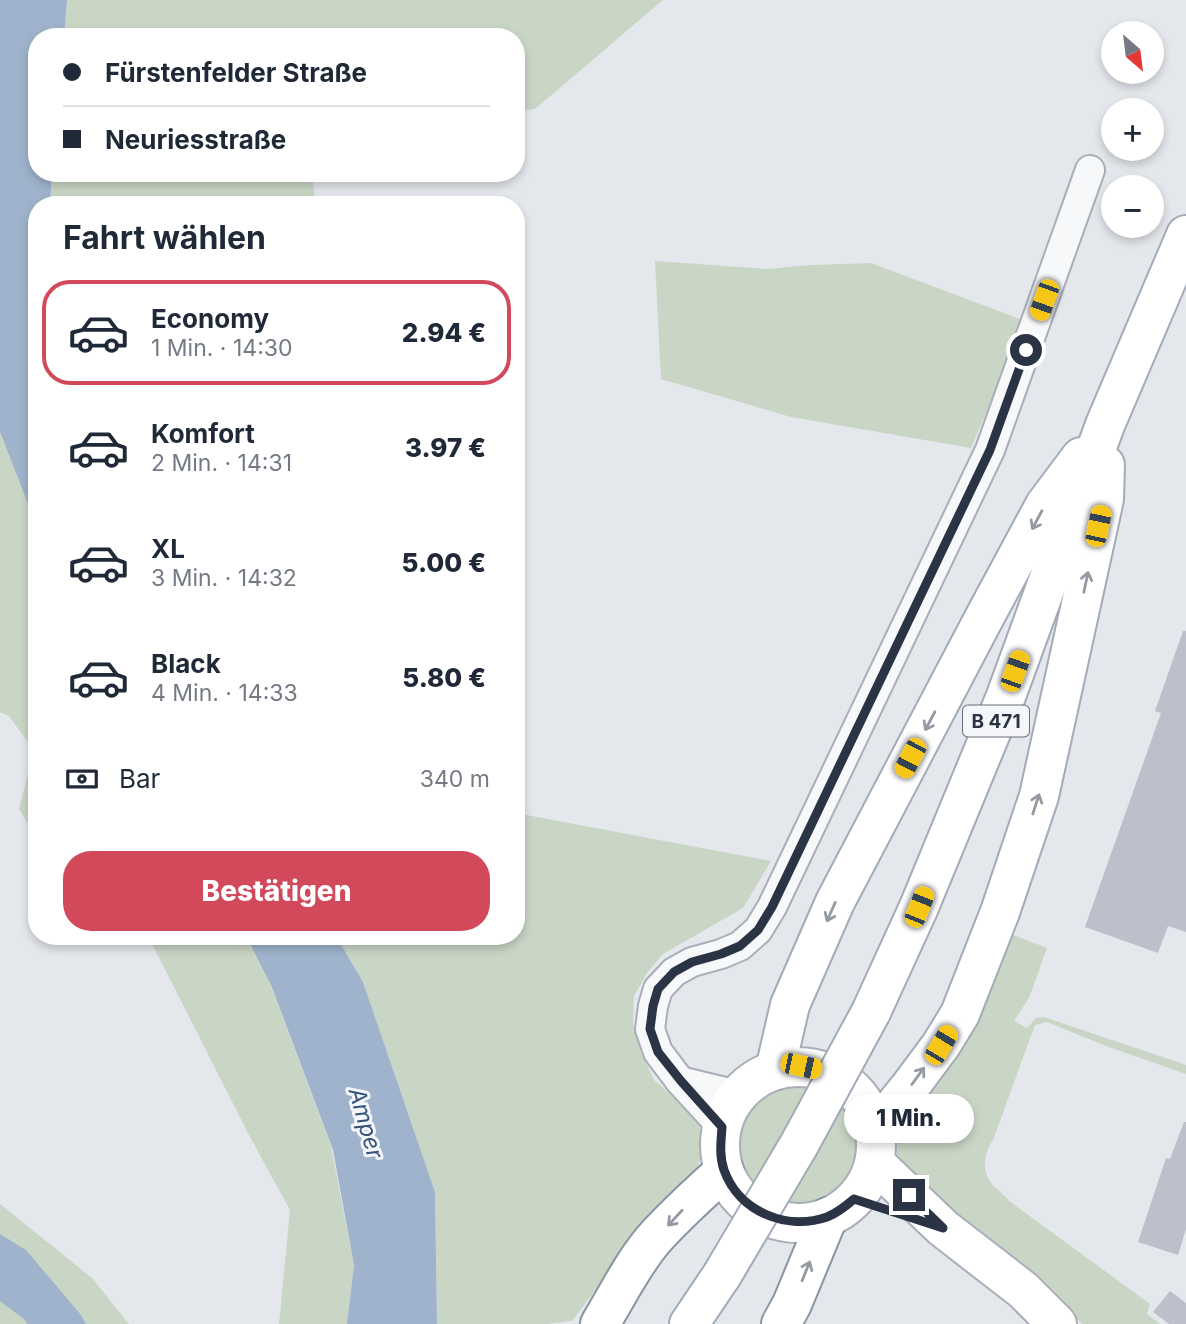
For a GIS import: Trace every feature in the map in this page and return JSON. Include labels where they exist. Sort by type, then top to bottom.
[{"type":"main road","name":"B 471","points":[[689,1324],[722,1275],[800,1143],[871,1012],[919,907],[1006,696],[1105,425],[1186,235]]},
{"type":"main road","points":[[775,1070],[790,1005],[835,902],[1045,505],[1105,425]]},
{"type":"main road","points":[[781,1324],[841,1208],[867,1182],[875,1146],[909,1088],[960,1014],[1000,912],[1039,796],[1104,499],[1105,425]]},
{"type":"main road","points":[[943,1228],[841,1208],[804,1223],[778,1220],[755,1210],[737,1193],[724,1171],[720,1149],[730,1111],[755,1080],[775,1070],[801,1066],[827,1072],[849,1085],[866,1105],[875,1146],[943,1228],[1023,1290],[1057,1324]]},
{"type":"main road","points":[[600,1324],[653,1241],[724,1171]]},
{"type":"street","points":[[730,1111],[681,1081],[658,1052],[650,1029],[658,989],[674,972],[692,962],[740,946],[758,930],[772,907],[990,450],[1090,170]]},
{"type":"green space","points":[[67,0],[663,0],[535,109],[525,110],[525,28],[65,28]]},
{"type":"green space","points":[[51,182],[313,182],[314,196],[51,196]]},
{"type":"green space","points":[[655,261],[767,269],[871,263],[1025,321],[971,448],[791,417],[661,379]]},
{"type":"green space","points":[[0,432],[28,504],[28,742],[9,716],[0,712]]},
{"type":"green space","points":[[28,774],[28,824],[19,809]]},
{"type":"green space","points":[[525,815],[771,861],[743,908],[663,954],[647,973],[634,996],[633,1023],[641,1053],[654,1080],[699,1123],[703,1150],[696,1173],[640,1231],[572,1321],[547,1324],[437,1324],[435,1192],[363,982],[341,945],[525,945]]},
{"type":"green space","points":[[1003,931],[1047,948],[1029,998],[1014,1021],[1027,1028],[1036,1018],[1044,1017],[1186,1065],[1186,1074],[1047,1022],[1035,1025],[985,1162],[989,1179],[1009,1201],[1150,1304],[1147,1314],[1160,1324],[1082,1324],[1035,1278],[957,1220],[899,1165],[896,1146],[900,1123]]},
{"type":"green space","points":[[153,945],[251,945],[268,978],[331,1146],[354,1265],[347,1324],[279,1324],[290,1210]]},
{"type":"green space","points":[[798,1083],[821,1088],[841,1101],[854,1121],[859,1144],[854,1167],[841,1187],[821,1200],[798,1205],[775,1200],[755,1187],[742,1167],[737,1144],[742,1121],[755,1101],[775,1088]]},
{"type":"green space","points":[[0,1204],[92,1278],[129,1324],[0,1324]]},
{"type":"water","points":[[0,0],[67,0],[65,28],[28,28],[28,182],[51,182],[51,196],[28,196],[28,504],[0,432]]},
{"type":"water","name":"Amper","points":[[251,945],[341,945],[363,982],[435,1192],[437,1324],[347,1324],[354,1265],[333,1150],[271,985]]},
{"type":"water","points":[[0,1234],[26,1250],[86,1324],[27,1324],[0,1301]]},
{"type":"building","points":[[1183,631],[1186,631],[1186,932],[1168,926],[1158,953],[1085,927],[1161,713],[1155,711]]},
{"type":"building","points":[[1184,1122],[1186,1229],[1178,1255],[1138,1242],[1166,1158],[1170,1159]]},
{"type":"building","points":[[1170,1291],[1186,1303],[1186,1324],[1169,1324],[1153,1312]]},
{"type":"route","points":[[909,1195],[943,1228],[854,1199],[828,1217],[804,1223],[778,1220],[755,1210],[737,1193],[724,1171],[720,1149],[722,1127],[658,1052],[650,1029],[653,1006],[658,989],[674,972],[692,962],[740,946],[758,930],[772,907],[990,450],[1026,350]]}]
